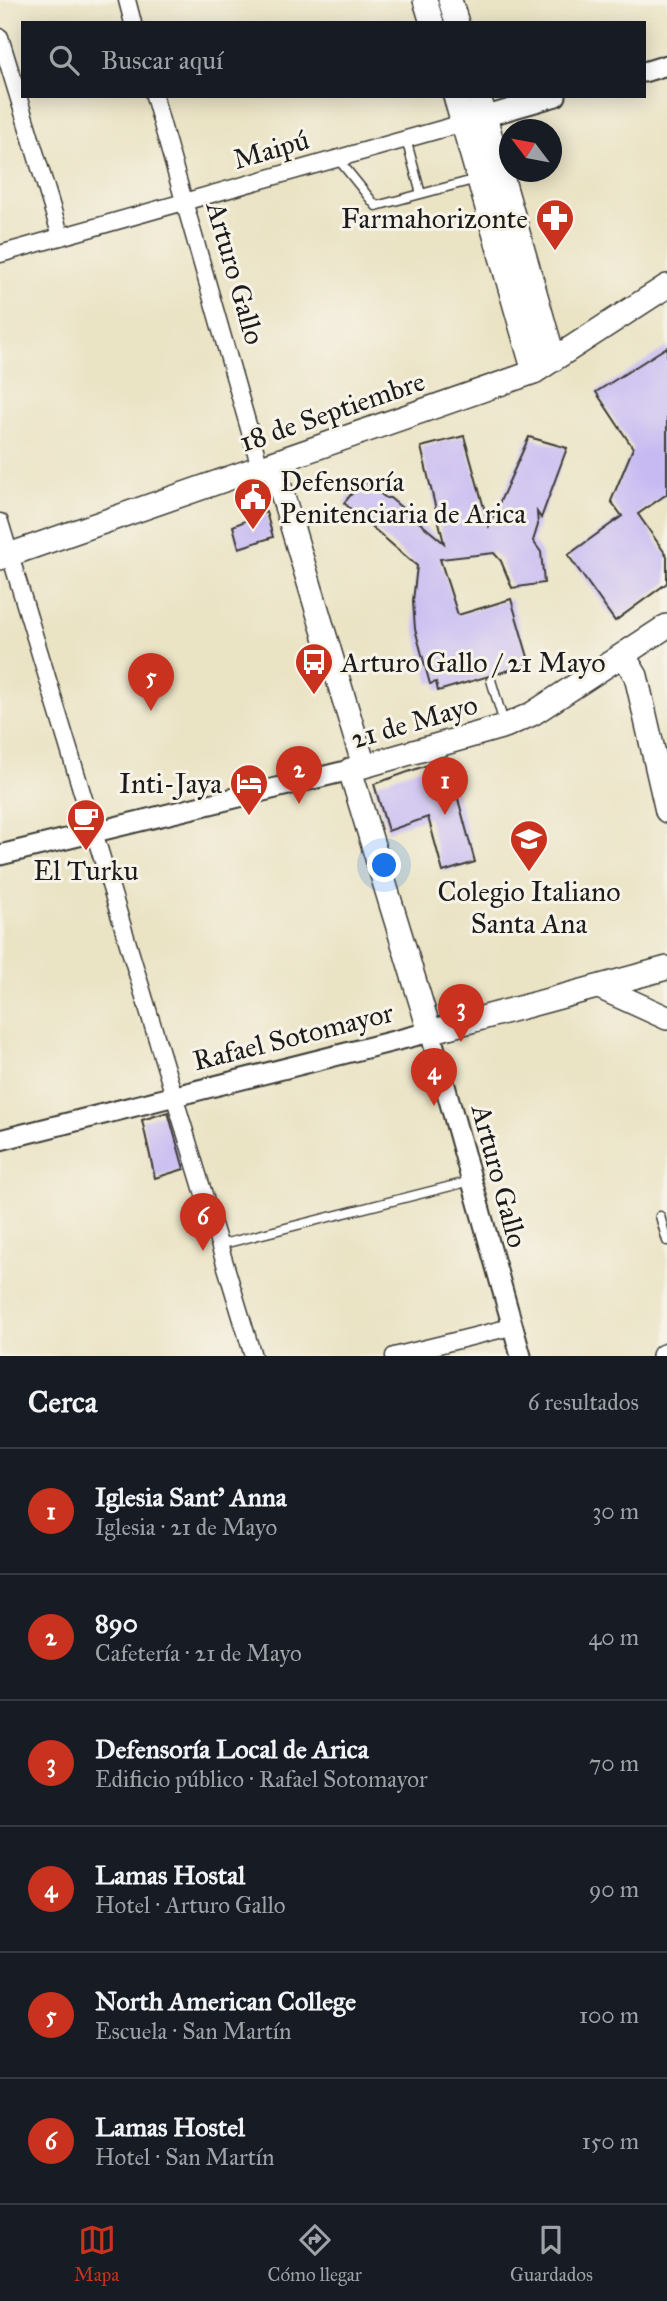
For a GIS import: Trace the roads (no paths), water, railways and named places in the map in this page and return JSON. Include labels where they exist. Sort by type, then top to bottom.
[{"type":"main road","points":[[425,0],[431,21]]},
{"type":"main road","points":[[450,0],[456,21]]},
{"type":"main road","points":[[456,98],[534,372]]},
{"type":"main road","points":[[482,106],[554,359]]},
{"type":"main road","name":"18 de Septiembre","points":[[5,556],[534,372],[667,286]]},
{"type":"main road","name":"Arturo Gallo","points":[[266,465],[357,768],[430,1032]]},
{"type":"main road","name":"21 de Mayo","points":[[357,768],[505,726],[549,706],[667,626]]},
{"type":"main road","points":[[624,656],[636,676],[667,811]]},
{"type":"main road","name":"Rafael Sotomayor","points":[[430,1032],[667,968]]},
{"type":"main road","points":[[599,987],[667,1018]]},
{"type":"street","points":[[127,0],[132,21]]},
{"type":"street","points":[[0,37],[61,237]]},
{"type":"street","points":[[646,71],[667,65]]},
{"type":"street","name":"Arturo Gallo","points":[[155,98],[266,465]]},
{"type":"street","name":"Maipú","points":[[0,254],[185,204],[463,123],[482,106],[541,98]]},
{"type":"street","points":[[0,522],[5,556],[95,833],[253,1356]]},
{"type":"street","name":"21 de Mayo","points":[[0,855],[357,768]]},
{"type":"street","name":"Arturo Gallo","points":[[430,1032],[521,1356]]},
{"type":"street","name":"Rafael Sotomayor","points":[[0,1140],[430,1032]]},
{"type":"street","points":[[394,1356],[511,1328]]},
{"type":"lane","points":[[406,139],[421,194]]},
{"type":"lane","points":[[338,159],[376,206],[479,178]]},
{"type":"lane","points":[[491,680],[505,726]]},
{"type":"lane","points":[[219,1245],[471,1181]]},
{"type":"lane","points":[[660,1216],[667,1241]]},
{"type":"place","name":"Farmahorizonte","points":[[555,252]]},
{"type":"place","name":"Defensoría Penitenciaria de Arica","points":[[253,531]]},
{"type":"place","name":"Arturo Gallo / 21 Mayo","points":[[314,696]]},
{"type":"place","name":"North American College","points":[[151,711]]},
{"type":"place","name":"890","points":[[299,804]]},
{"type":"place","name":"Iglesia Sant' Anna","points":[[445,815]]},
{"type":"place","name":"Inti-Jaya","points":[[249,817]]},
{"type":"place","name":"El Turku","points":[[86,852]]},
{"type":"place","name":"Colegio Italiano Santa Ana","points":[[529,873]]},
{"type":"place","name":"Defensoría Local de Arica","points":[[461,1042]]},
{"type":"place","name":"Lamas Hostal","points":[[434,1106]]},
{"type":"place","name":"Lamas Hostel","points":[[203,1251]]}]
